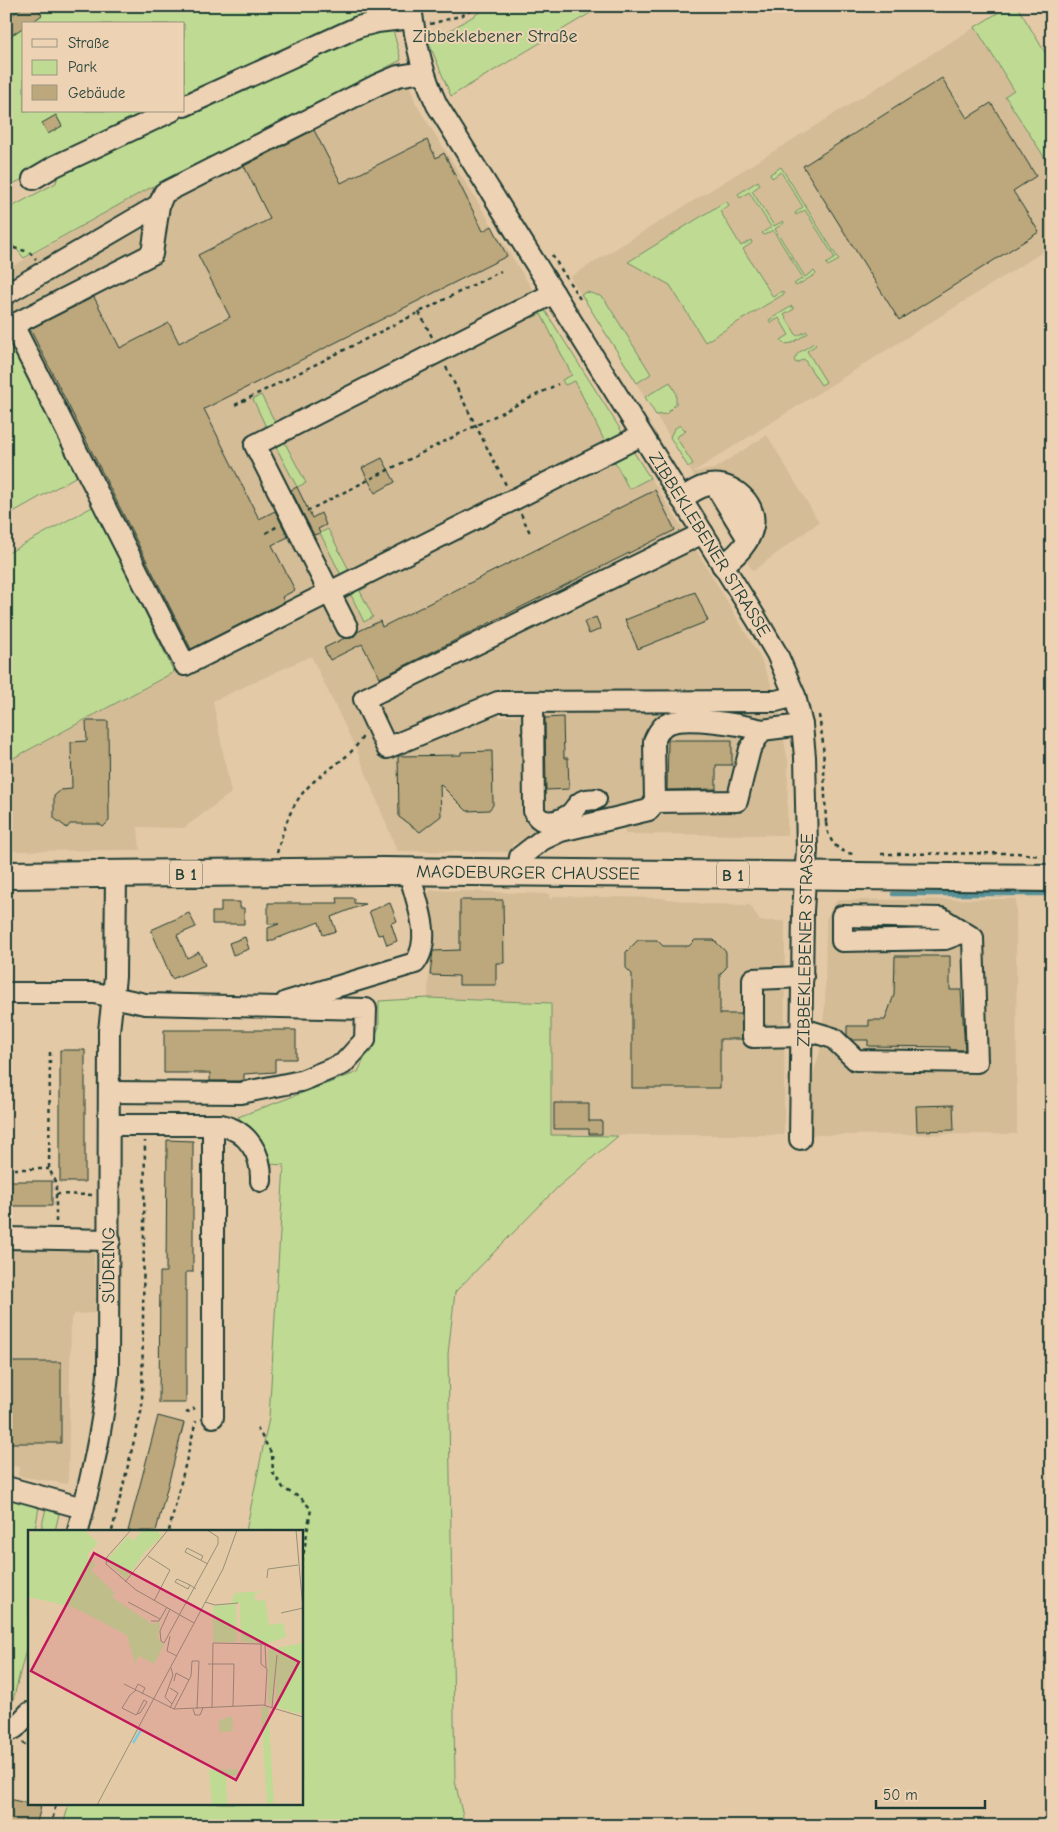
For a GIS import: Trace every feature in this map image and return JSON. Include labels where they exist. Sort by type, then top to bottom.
[{"type":"main road","name":"MAGDEBURGER CHAUSSEE","points":[[6,875],[409,871],[806,876],[1046,867]]},
{"type":"street","name":"ZIBBEKLEBENER STRASSE","points":[[412,17],[423,72],[438,106],[777,654],[795,696],[802,724],[807,822],[800,1139]]},
{"type":"street","points":[[185,106],[358,27],[412,17]]},
{"type":"street","points":[[423,72],[398,76],[356,95],[170,189],[164,193],[158,205],[152,254],[10,319],[185,665],[642,435]]},
{"type":"street","points":[[33,179],[54,166],[170,112]]},
{"type":"street","points":[[6,294],[158,205]]},
{"type":"street","points":[[347,627],[255,445],[554,293]]},
{"type":"street","points":[[681,499],[707,485],[734,488],[741,494],[753,515],[753,526],[748,539],[731,559],[722,565]]},
{"type":"street","points":[[703,533],[686,543],[364,699],[387,748],[498,702],[776,701],[795,696]]},
{"type":"street","points":[[533,702],[534,811],[537,818],[550,822],[571,814],[579,803],[596,799]]},
{"type":"street","points":[[518,872],[520,857],[551,835],[642,814],[649,810],[656,802],[654,741],[657,733],[665,726],[673,722],[726,722],[762,730],[802,724]]},
{"type":"street","points":[[656,802],[737,802],[750,749],[762,730]]},
{"type":"street","points":[[268,1007],[415,963],[423,946],[423,924],[409,871]]},
{"type":"street","name":"SÜDRING","points":[[78,1530],[95,1465],[106,1404],[110,1341],[109,1031],[116,875]]},
{"type":"street","points":[[803,977],[753,978],[753,1037],[803,1033],[832,1038],[856,1060],[977,1062],[973,938],[964,932],[941,918],[842,916],[842,941],[945,939],[964,932]]},
{"type":"street","points":[[6,993],[95,993],[145,1004],[366,1009],[365,1040],[343,1064],[301,1081],[240,1093],[110,1092]]},
{"type":"street","points":[[109,1125],[213,1125],[232,1128],[248,1140],[259,1158],[261,1181]]},
{"type":"street","points":[[205,1416],[213,1125]]},
{"type":"street","points":[[6,1238],[110,1240]]},
{"type":"street","points":[[6,1487],[83,1508]]},
{"type":"street","points":[[6,1732],[15,1728],[28,1714]]},
{"type":"path","points":[[412,17],[460,16],[481,6]]},
{"type":"path","points":[[6,246],[29,252],[48,271]]},
{"type":"path","points":[[235,405],[501,271]]},
{"type":"path","points":[[470,286],[473,291]]},
{"type":"path","points":[[419,312],[531,535]]},
{"type":"path","points":[[367,338],[370,344]]},
{"type":"path","points":[[336,354],[339,358]]},
{"type":"path","points":[[266,533],[292,518],[558,384]]},
{"type":"path","points":[[272,872],[285,824],[298,799],[313,782],[353,752],[372,717]]},
{"type":"path","points":[[807,822],[826,823],[827,834],[831,841],[846,853],[855,855]]},
{"type":"path","points":[[874,854],[1018,853],[1046,867]]},
{"type":"path","points":[[50,1052],[49,1169],[56,1182],[56,1239]]},
{"type":"path","points":[[112,1530],[142,1408],[145,1125]]},
{"type":"path","points":[[6,1169],[49,1169]]},
{"type":"path","points":[[56,1194],[110,1195]]},
{"type":"path","points":[[169,1530],[205,1416]]},
{"type":"path","points":[[257,1428],[272,1454],[273,1473],[284,1489],[301,1498],[311,1509],[302,1563]]},
{"type":"path","points":[[51,1826],[56,1804]]},
{"type":"shaded area","points":[[975,27],[1014,90],[1005,97],[1052,169],[1052,246],[693,472],[714,469],[767,435],[819,522],[753,571],[570,277]]},
{"type":"shaded area","points":[[401,60],[416,104],[705,564],[759,655],[773,689],[773,693],[739,691],[511,692],[498,711],[500,717],[522,715],[522,710],[778,709],[788,761],[787,835],[625,834],[624,811],[527,843],[513,843],[510,852],[397,851],[358,753],[311,656],[213,701],[231,793],[184,828],[138,827],[140,850],[6,851],[6,762],[174,672],[94,506],[6,336],[6,270],[142,192]]},
{"type":"shaded area","points":[[431,890],[549,894],[550,900],[554,896],[661,898],[704,904],[750,905],[760,921],[785,921],[784,1135],[551,1135],[550,1003],[428,998],[430,939],[424,898]]},
{"type":"shaded area","points":[[1016,899],[1017,1134],[808,1135],[810,1086],[820,1051],[825,1005],[826,919],[834,904],[838,900]]},
{"type":"shaded area","points":[[6,1244],[94,1244],[96,1313],[75,1314],[71,1318],[68,1484],[18,1476],[19,1467],[6,1464]]},
{"type":"green space","points":[[6,6],[390,6],[185,103],[185,22],[22,22],[22,112],[165,112],[6,187]]},
{"type":"green space","name":"Zibbeklebener Straße","points":[[490,6],[602,6],[451,96],[429,43]]},
{"type":"green space","points":[[1009,6],[1017,6],[1052,64],[1052,169],[1005,96],[1014,90],[975,27]]},
{"type":"green space","points":[[393,30],[401,60],[142,192],[24,258],[6,237],[6,210],[56,183],[59,169],[356,32]]},
{"type":"green space","points":[[781,167],[839,260],[828,266],[826,264],[835,258],[805,210],[796,215],[795,213],[803,207],[781,172],[772,178],[770,174]]},
{"type":"green space","points":[[758,181],[760,185],[752,191],[774,226],[783,221],[784,223],[775,229],[805,277],[814,271],[816,274],[796,286],[794,284],[803,278],[773,230],[764,235],[762,233],[771,227],[749,192],[740,198],[738,194]]},
{"type":"green space","points":[[726,201],[729,205],[720,211],[741,246],[751,240],[752,243],[743,249],[773,297],[782,291],[784,294],[705,342],[670,285],[628,262]]},
{"type":"green space","points":[[587,292],[600,296],[605,300],[651,374],[637,383],[581,294]]},
{"type":"green space","points":[[792,306],[794,309],[784,315],[797,336],[807,331],[808,333],[792,343],[785,344],[781,340],[789,335],[779,318],[771,323],[769,320]]},
{"type":"green space","points":[[544,309],[624,435],[598,450],[596,446],[605,442],[575,381],[565,385],[562,380],[572,375],[541,314],[532,318],[530,316]]},
{"type":"green space","points":[[6,336],[77,476],[6,516]]},
{"type":"green space","points":[[814,343],[816,345],[807,351],[826,382],[821,385],[804,359],[796,363],[794,360],[798,353]]},
{"type":"green space","points":[[670,382],[676,393],[676,404],[666,414],[656,415],[645,397]]},
{"type":"green space","points":[[261,395],[275,422],[285,418],[286,421],[258,435],[256,432],[266,427],[253,399]]},
{"type":"green space","points":[[680,425],[686,431],[676,437],[693,464],[688,467],[670,437],[674,429]]},
{"type":"green space","points":[[293,435],[295,437],[285,443],[306,483],[297,487],[276,447],[266,452],[265,449]]},
{"type":"green space","points":[[633,451],[650,478],[629,489],[615,462],[606,466],[605,464]]},
{"type":"green space","points":[[94,506],[174,672],[6,762],[6,554]]},
{"type":"green space","points":[[328,529],[349,570],[359,566],[361,569],[332,583],[331,580],[341,575],[320,533]]},
{"type":"green space","points":[[367,583],[369,586],[360,591],[373,617],[364,622],[351,595],[341,600],[339,597]]},
{"type":"green space","points":[[428,998],[551,1003],[551,1135],[618,1136],[558,1187],[455,1292],[448,1354],[455,1781],[465,1826],[63,1826],[69,1804],[302,1804],[302,1530],[246,1530],[269,1418],[284,1165],[270,1164],[258,1138],[238,1117],[358,1072],[379,1027],[379,1001]]},
{"type":"green space","points":[[6,1498],[39,1507],[35,1530],[28,1530],[28,1642],[12,1704],[6,1709]]},
{"type":"green space","points":[[46,1508],[59,1514],[55,1530],[41,1530]]},
{"type":"building","points":[[24,6],[36,6],[42,15],[32,22],[22,22],[22,28],[6,39],[6,20]]},
{"type":"building","points":[[942,78],[967,118],[991,103],[1036,176],[1013,191],[1039,232],[899,320],[803,166]]},
{"type":"building","points":[[56,115],[62,126],[48,134],[42,123]]},
{"type":"building","points":[[314,130],[341,183],[427,140],[436,158],[444,153],[483,231],[492,226],[507,256],[204,409],[259,519],[275,511],[288,537],[272,545],[295,590],[282,597],[284,602],[191,649],[30,329],[94,297],[120,348],[169,323],[179,343],[230,317],[198,255],[270,219],[244,166]]},
{"type":"building","points":[[382,458],[395,482],[375,493],[362,468]]},
{"type":"building","points":[[297,487],[312,518],[321,513],[326,525],[318,529],[320,533],[314,535],[291,490]]},
{"type":"building","points":[[655,490],[675,530],[380,678],[362,644],[330,660],[324,648],[345,638],[352,638],[357,632],[380,621],[382,627]]},
{"type":"building","points":[[695,592],[708,621],[638,649],[625,620]]},
{"type":"building","points":[[596,617],[601,629],[589,634],[584,622]]},
{"type":"building","points":[[563,717],[564,758],[568,758],[569,789],[546,790],[545,718]]},
{"type":"building","points":[[86,721],[108,721],[109,821],[103,827],[99,824],[70,824],[67,828],[54,818],[54,796],[61,790],[72,789],[71,742],[87,741]]},
{"type":"building","points":[[668,740],[732,740],[732,765],[716,765],[716,789],[667,790]]},
{"type":"building","points":[[492,751],[493,805],[489,810],[467,811],[440,784],[441,816],[420,832],[399,817],[398,756],[461,755],[461,752]]},
{"type":"building","points":[[337,898],[354,898],[354,903],[365,904],[331,917],[336,931],[323,935],[319,922],[268,942],[268,928],[279,924],[268,924],[268,903],[338,903]]},
{"type":"building","points":[[460,900],[503,900],[504,963],[496,963],[496,985],[459,985],[459,976],[430,975],[433,951],[460,950]]},
{"type":"building","points":[[221,902],[240,902],[240,908],[244,908],[244,924],[212,924],[212,912],[221,912]]},
{"type":"building","points":[[390,903],[397,921],[391,923],[397,941],[387,945],[383,934],[378,935],[369,911]]},
{"type":"building","points":[[189,913],[196,927],[177,935],[187,958],[199,952],[205,965],[172,979],[151,930]]},
{"type":"building","points":[[245,937],[249,949],[233,955],[229,943]]},
{"type":"building","points":[[638,940],[657,940],[663,946],[689,946],[695,940],[714,940],[726,952],[726,968],[720,974],[720,1014],[741,1014],[742,1039],[720,1039],[720,1088],[632,1088],[632,974],[626,968],[626,952]]},
{"type":"building","points":[[895,956],[950,956],[950,990],[961,990],[965,1050],[950,1050],[950,1047],[868,1046],[868,1040],[853,1040],[847,1035],[847,1026],[869,1026],[869,1020],[885,1020],[894,995]]},
{"type":"building","points":[[164,1030],[296,1030],[296,1059],[275,1059],[275,1072],[244,1074],[244,1080],[240,1081],[210,1081],[210,1073],[164,1073]]},
{"type":"building","points":[[60,1050],[85,1050],[85,1182],[60,1182]]},
{"type":"building","points":[[554,1103],[589,1103],[589,1121],[602,1121],[602,1134],[589,1134],[589,1129],[554,1129]]},
{"type":"building","points":[[953,1105],[954,1130],[917,1131],[916,1106]]},
{"type":"building","points":[[167,1140],[193,1141],[193,1272],[186,1272],[186,1403],[159,1403],[160,1272],[166,1272]]},
{"type":"building","points":[[6,1181],[52,1181],[52,1206],[6,1206]]},
{"type":"building","points":[[6,1362],[61,1362],[61,1443],[6,1443]]},
{"type":"building","points":[[158,1416],[184,1423],[156,1530],[128,1530]]},
{"type":"building","points":[[6,1798],[41,1807],[36,1826],[6,1826]]},
{"type":"waterway","points":[[893,894],[1052,894]]}]
